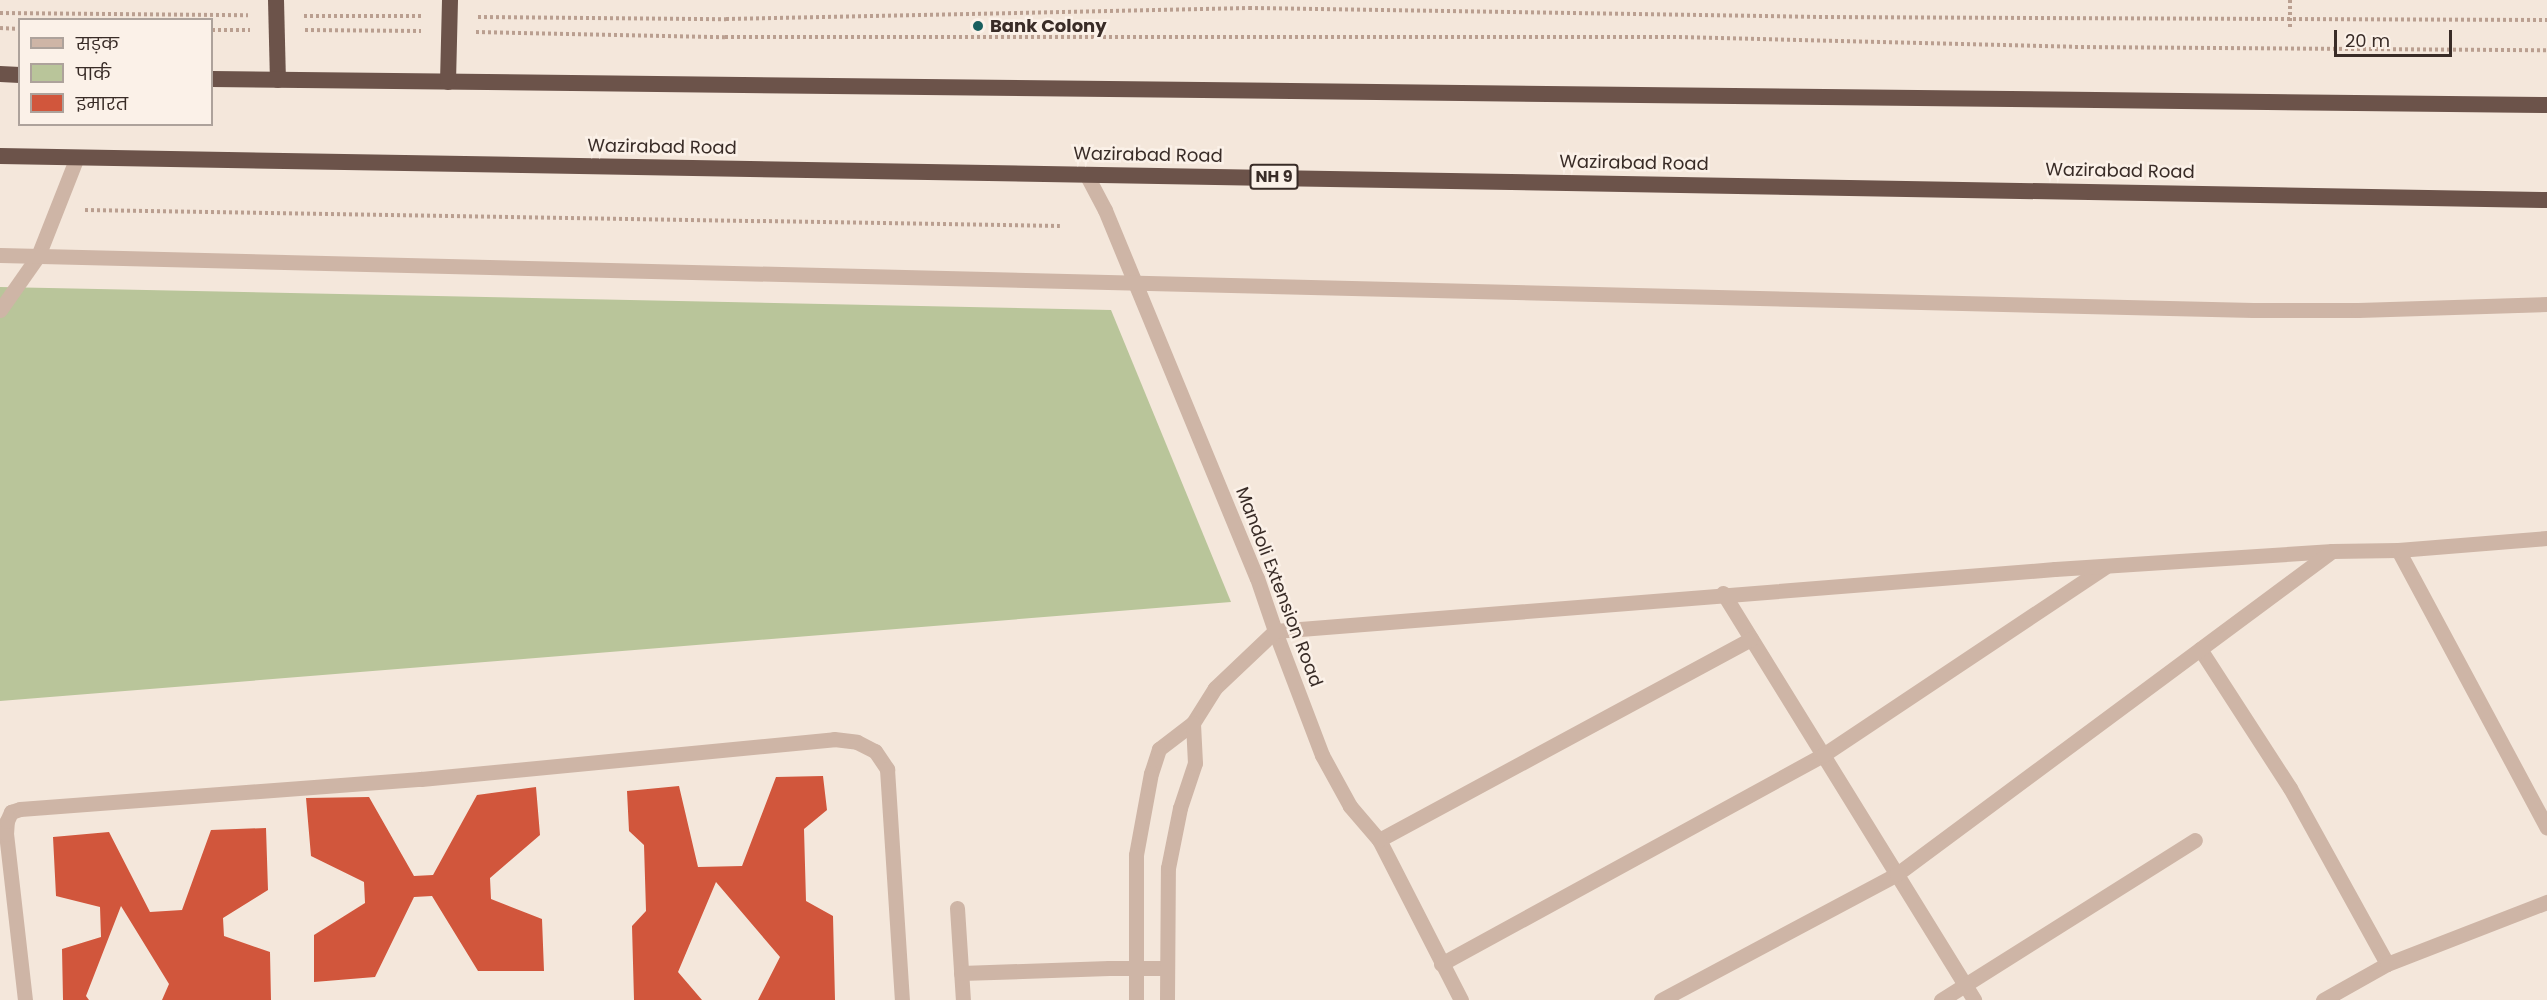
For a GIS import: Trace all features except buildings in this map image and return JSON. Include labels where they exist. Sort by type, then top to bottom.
[{"type":"highway","points":[[276,15],[278,80]]},
{"type":"highway","points":[[448,82],[450,16]]},
{"type":"highway","points":[[0,74],[18,75]]},
{"type":"highway","points":[[213,79],[2547,105]]},
{"type":"highway","name":"Wazirabad Road","points":[[0,156],[2547,200]]},
{"type":"street","points":[[0,310],[38,256],[77,157]]},
{"type":"street","name":"Mandoli Extension Road","points":[[1086,174],[1105,210],[1257,578],[1322,755],[1350,806],[1379,840],[1461,1000]]},
{"type":"street","points":[[0,255],[2253,310],[2358,310],[2547,304]]},
{"type":"street","points":[[1136,1000],[1136,855],[1151,773],[1160,749],[1193,723],[1215,688],[1275,631],[1723,593],[2332,551],[2398,550],[2547,538]]},
{"type":"street","points":[[2398,550],[2547,828]]},
{"type":"street","points":[[1661,1000],[1897,874],[2332,551]]},
{"type":"street","points":[[1441,964],[1823,755],[2107,566]]},
{"type":"street","points":[[1723,593],[1974,1000]]},
{"type":"street","points":[[1379,840],[1751,639]]},
{"type":"street","points":[[2200,649],[2290,788],[2387,964]]},
{"type":"street","points":[[1167,1000],[1168,868],[1180,808],[1195,764],[1193,723]]},
{"type":"street","points":[[25,1000],[6,834],[7,821],[11,812],[20,809],[422,779],[834,739],[857,742],[875,752],[887,768],[902,1000]]},
{"type":"street","points":[[1941,1000],[2195,840]]},
{"type":"street","points":[[2323,1000],[2387,964],[2547,902]]},
{"type":"street","points":[[957,908],[963,1000]]},
{"type":"street","points":[[961,973],[1167,968]]},
{"type":"path","points":[[2290,0],[2290,30]]},
{"type":"path","points":[[0,14],[726,19],[1249,8],[2290,20],[2547,20]]},
{"type":"path","points":[[213,30],[276,15],[450,16],[725,37],[1679,37],[2075,47],[2547,50]]},
{"type":"path","points":[[0,28],[18,29]]},
{"type":"path","points":[[76,210],[1060,226]]},
{"type":"green space","points":[[0,287],[1111,310],[1231,602],[0,701]]},
{"type":"place","name":"Bank Colony","points":[[978,26]]}]
